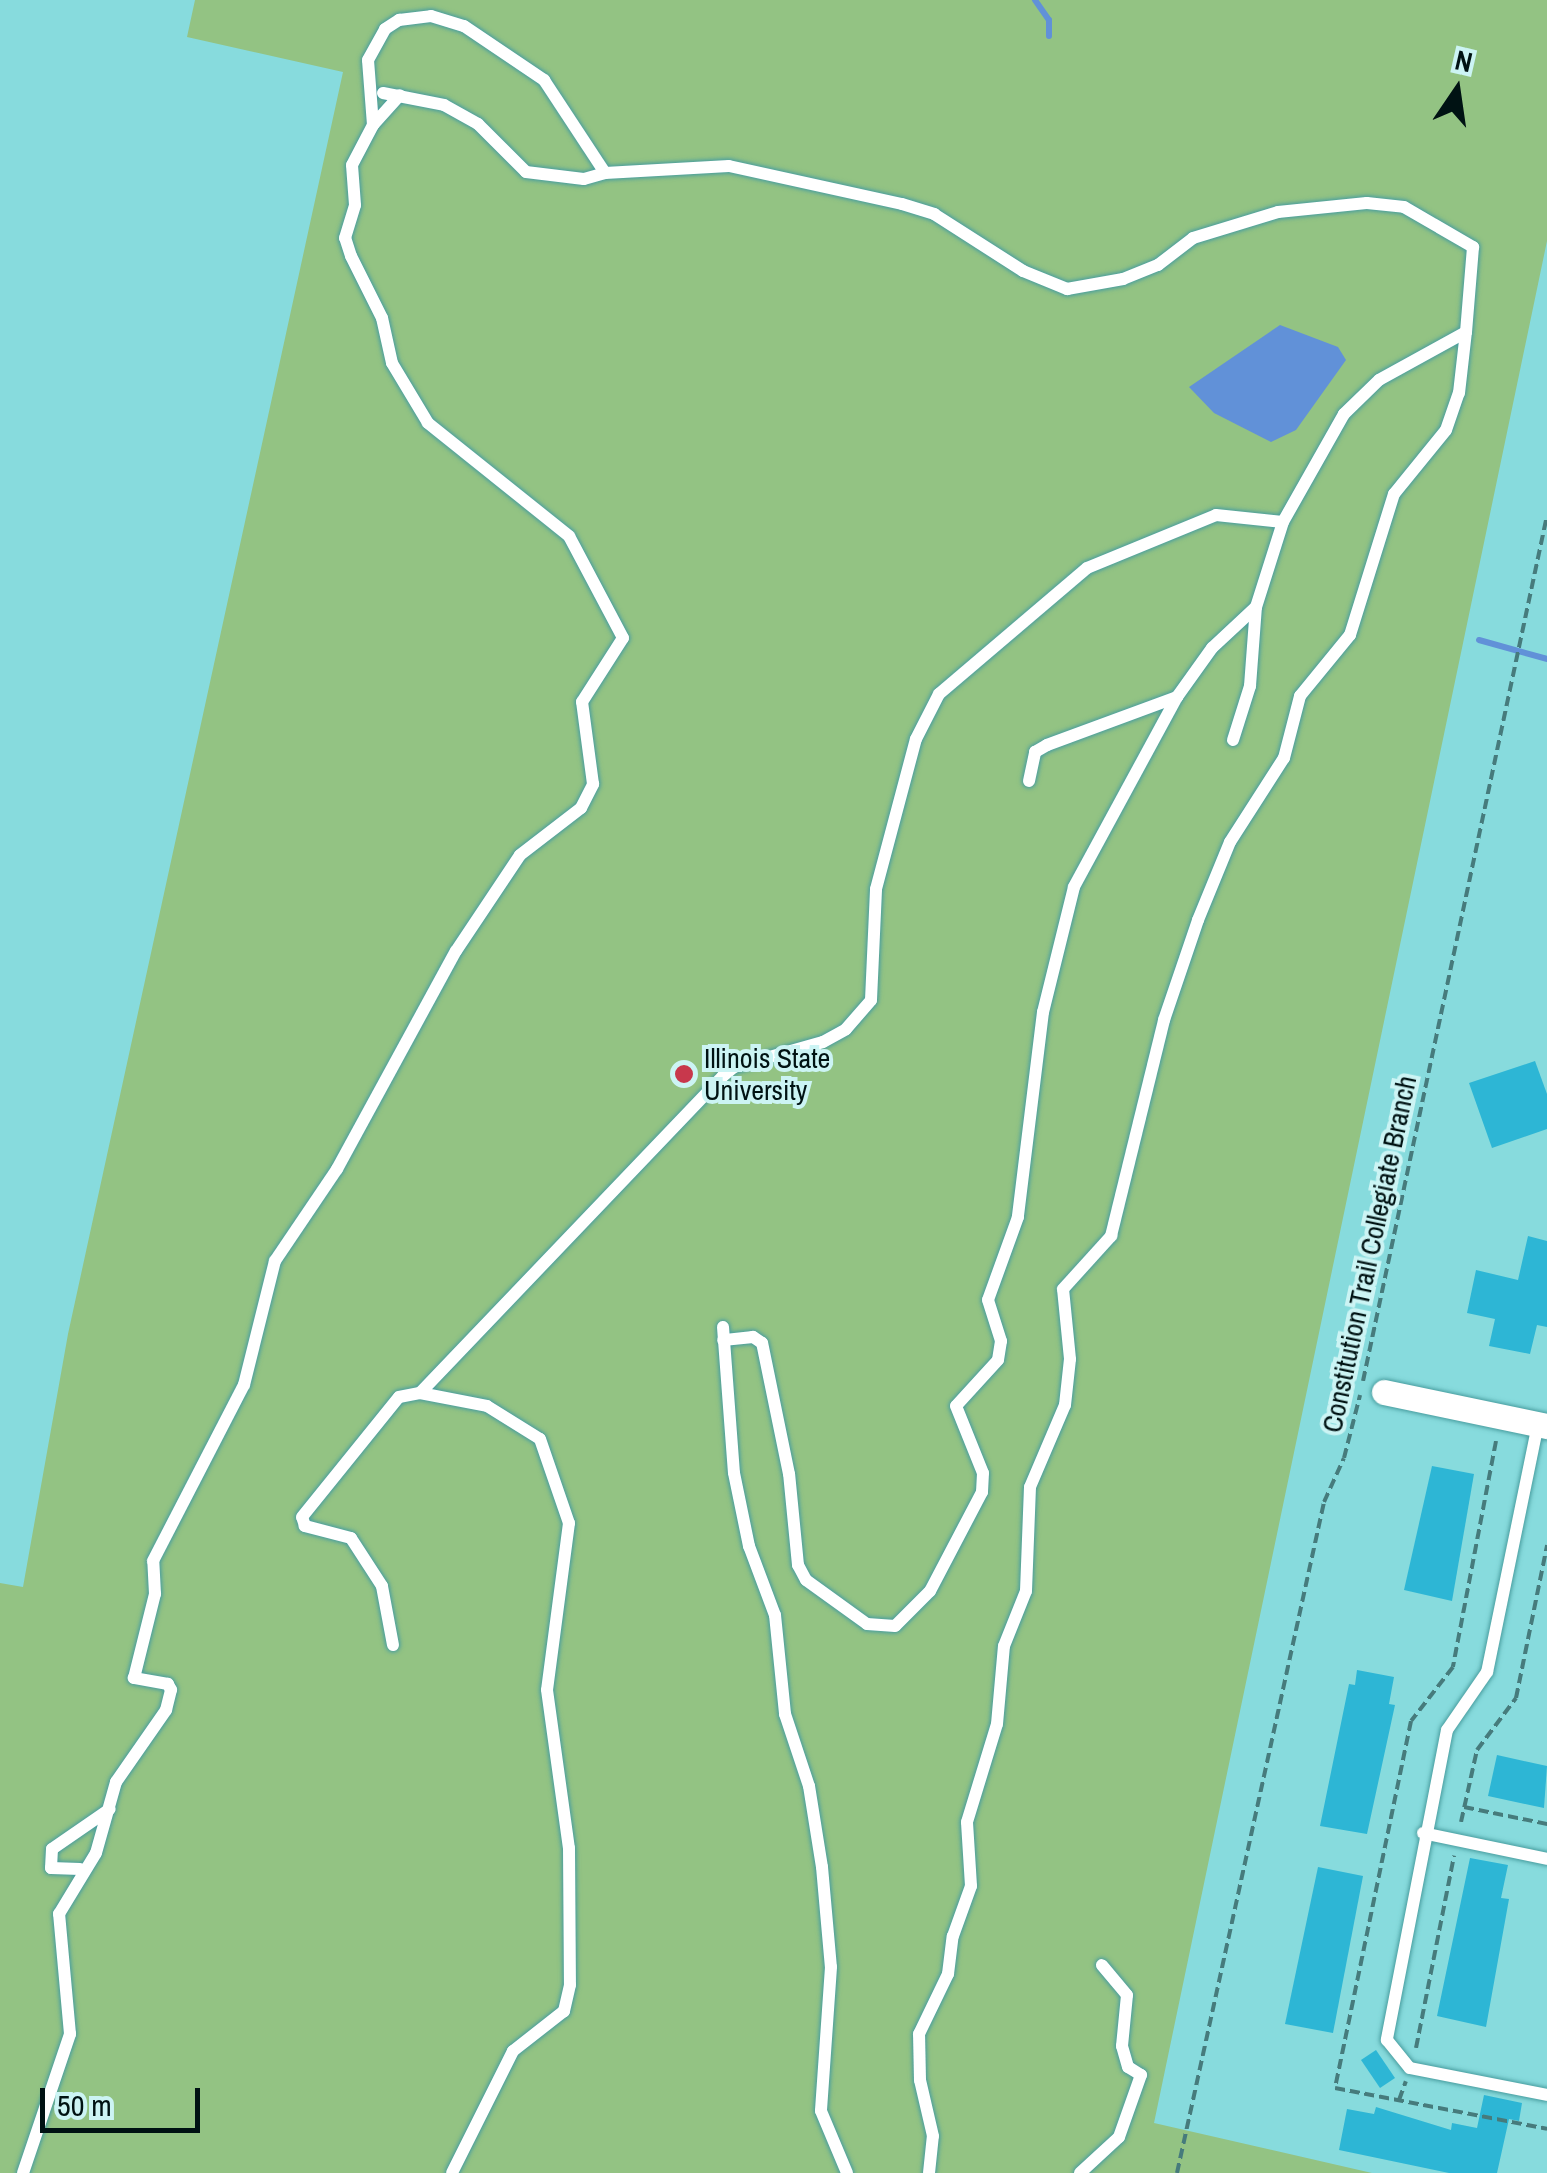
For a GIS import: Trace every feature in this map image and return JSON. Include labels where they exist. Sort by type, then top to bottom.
[{"type":"street","points":[[1384,1392],[1543,1425]]},
{"type":"lane","points":[[373,125],[366,88],[375,44],[398,20],[431,16],[464,26],[544,80],[605,173]]},
{"type":"lane","points":[[382,92],[444,105],[478,124],[526,172],[570,179],[605,173],[729,166],[934,214],[1023,271],[1068,289],[1123,279],[1158,265],[1193,238],[1278,212],[1386,203],[1426,218],[1473,247],[1459,393],[1446,430],[1400,482],[1350,635],[1300,696],[1284,758],[1230,842],[1164,1020],[1110,1236],[1064,1289],[1070,1359],[1065,1405],[1030,1487],[1026,1591],[1004,1646],[994,1737],[968,1822],[971,1886],[952,1936],[948,1974],[918,2034],[920,2080],[933,2136],[929,2173]]},
{"type":"lane","points":[[23,2173],[70,2034],[59,1914],[80,1869],[96,1853],[116,1782],[166,1710],[171,1690],[168,1684],[134,1678],[155,1594],[153,1562],[244,1385],[275,1261],[336,1170],[456,951],[520,855],[581,808],[593,784],[582,702],[624,638],[568,536],[428,423],[392,363],[382,318],[345,238],[355,206],[352,165],[373,125],[400,95]]},
{"type":"lane","points":[[1234,740],[1250,686],[1256,607],[1287,517],[1332,432],[1366,390],[1466,332]]},
{"type":"lane","points":[[420,1393],[723,1076],[744,1064],[823,1042],[846,1029],[872,1000],[876,888],[916,738],[939,694],[1087,568],[1216,515],[1287,517]]},
{"type":"lane","points":[[847,2173],[821,2111],[831,1966],[817,1831],[785,1714],[775,1615],[749,1546],[734,1473],[723,1333],[754,1337],[762,1343],[789,1474],[798,1565],[806,1580],[867,1624],[895,1626],[930,1591],[982,1492],[983,1473],[956,1406],[998,1360],[1001,1341],[988,1300],[1018,1217],[1042,1012],[1074,887],[1177,697],[1212,648],[1256,607]]},
{"type":"lane","points":[[1029,781],[1035,752],[1046,744],[1177,697]]},
{"type":"lane","points":[[393,1645],[382,1586],[351,1538],[302,1521],[380,1416],[399,1397],[420,1393],[487,1406],[540,1439],[569,1524],[547,1690],[568,1848],[568,2000],[550,2024],[514,2051],[452,2173]]},
{"type":"lane","points":[[1543,1425],[1487,1672],[1448,1730],[1423,1833],[1388,2014],[1388,2040],[1410,2068],[1547,2096]]},
{"type":"lane","points":[[80,1869],[51,1868],[52,1849],[110,1809]]},
{"type":"lane","points":[[1423,1833],[1547,1858]]},
{"type":"lane","points":[[1080,2173],[1118,2137],[1140,2076],[1128,2067],[1122,2046],[1127,1995],[1102,1964]]},
{"type":"path","name":"Constitution Trail Collegiate Branch","points":[[1177,2173],[1324,1502],[1354,1424],[1547,515]]},
{"type":"path","points":[[1399,2100],[1410,2068],[1477,1750],[1516,1698],[1547,1545]]},
{"type":"path","points":[[1464,1807],[1547,1824]]},
{"type":"green space","name":"Illinois State University","points":[[195,0],[1547,0],[1547,241],[1154,2123],[1372,2173],[0,2173],[0,1583],[23,1587],[68,1334],[343,72],[187,37]]},
{"type":"water","points":[[1280,325],[1338,347],[1346,360],[1296,430],[1271,442],[1214,413],[1189,387]]},
{"type":"building","points":[[1535,1061],[1547,1094],[1547,1129],[1492,1148],[1469,1083]]},
{"type":"building","points":[[1528,1236],[1547,1241],[1547,1327],[1537,1325],[1530,1354],[1489,1346],[1495,1319],[1467,1313],[1476,1270],[1518,1280]]},
{"type":"building","points":[[1432,1466],[1474,1474],[1452,1601],[1404,1590]]},
{"type":"building","points":[[1357,1670],[1394,1677],[1389,1704],[1395,1705],[1367,1834],[1320,1826],[1349,1684],[1355,1685]]},
{"type":"building","points":[[1497,1755],[1547,1766],[1544,1808],[1488,1796]]},
{"type":"building","points":[[1470,1858],[1508,1865],[1501,1898],[1509,1899],[1486,2027],[1437,2016]]},
{"type":"building","points":[[1318,1867],[1363,1876],[1333,2033],[1285,2024]]},
{"type":"building","points":[[1376,2050],[1395,2078],[1380,2088],[1361,2060]]},
{"type":"building","points":[[1484,2095],[1522,2103],[1519,2121],[1509,2119],[1497,2173],[1449,2173],[1339,2150],[1347,2109],[1374,2114],[1376,2107],[1451,2130],[1452,2123],[1477,2128]]},
{"type":"waterway","points":[[1035,0],[1049,20],[1049,36]]},
{"type":"waterway","points":[[1479,640],[1547,659]]},
{"type":"place","name":"Illinois State University","points":[[684,1074]]}]
